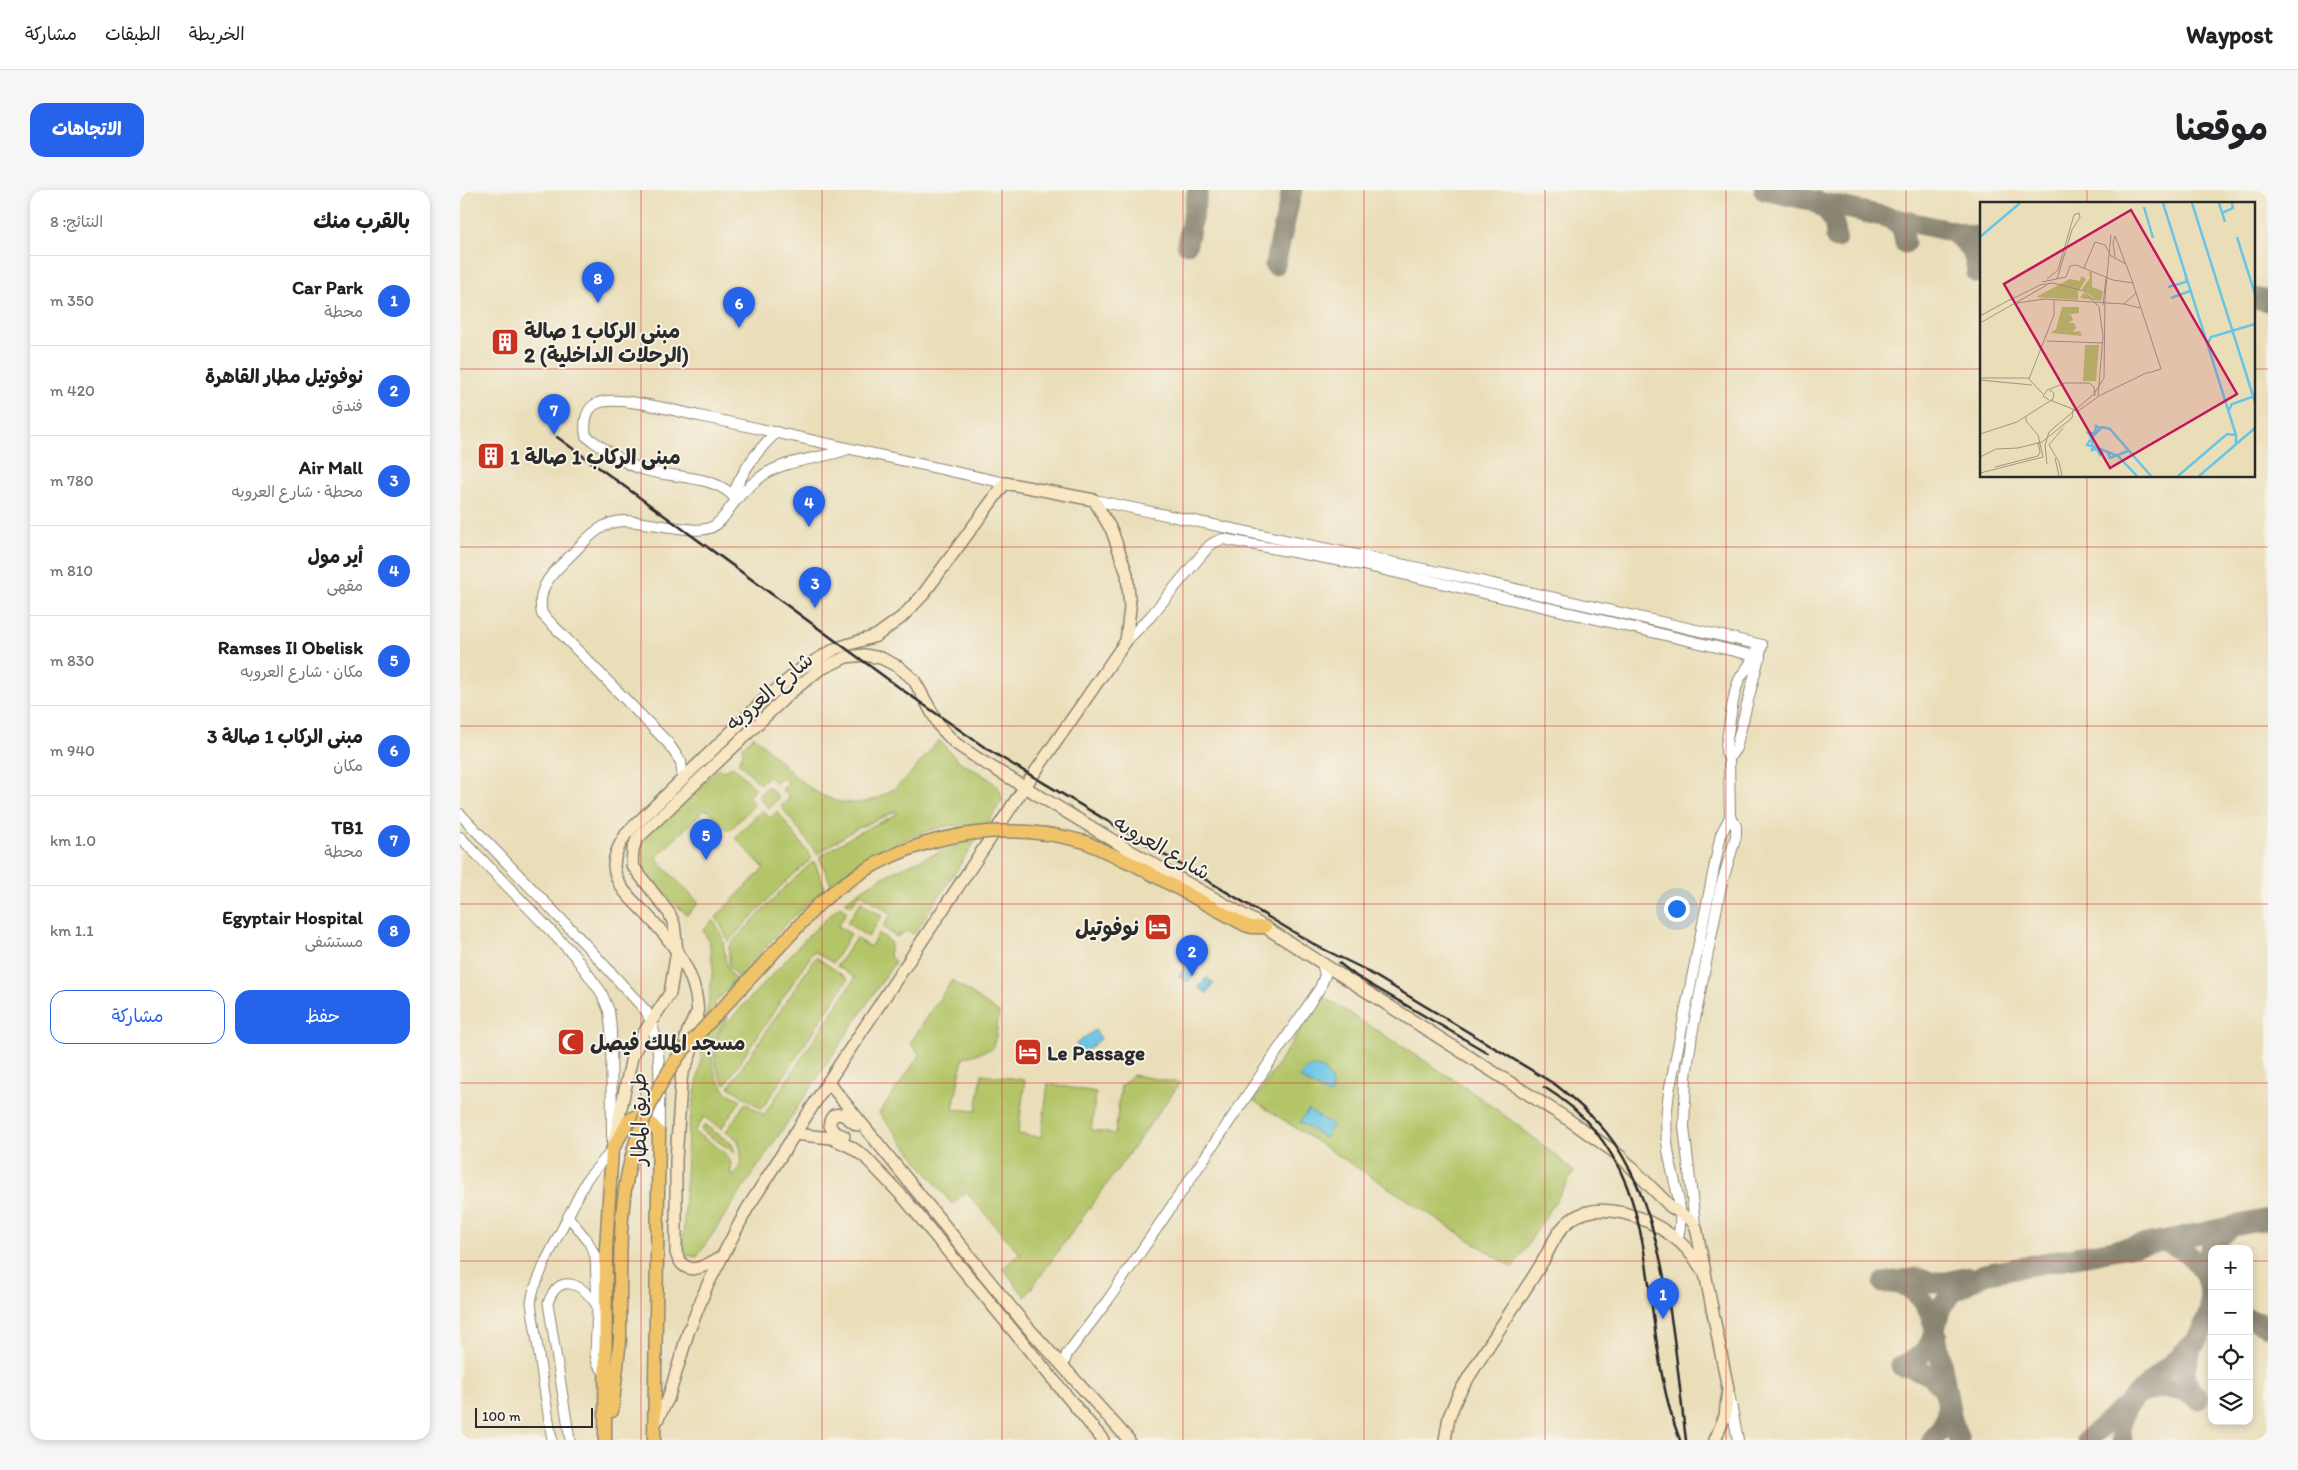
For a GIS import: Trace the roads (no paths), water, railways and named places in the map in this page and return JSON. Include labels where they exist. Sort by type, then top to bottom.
[{"type":"main road","points":[[655,1424],[668,1399],[688,1333],[720,1257],[746,1209],[828,1082],[1024,788],[1126,641],[1130,608],[1126,574],[1112,531],[1094,500],[1005,484]]},
{"type":"main road","name":"شارع العروبه","points":[[677,951],[657,926],[626,894],[620,884],[614,866],[619,846],[626,834],[763,701],[802,668],[837,648],[876,636],[902,617],[922,596],[1005,484]]},
{"type":"main road","name":"شارع العروبه","points":[[612,1150],[632,1056],[651,1020],[670,993],[677,951],[676,930],[670,913],[632,864],[633,849],[637,839],[790,694],[835,661],[846,656],[864,655],[881,658],[899,667],[914,680],[935,720],[947,735],[980,760],[1024,788],[1265,927],[1569,1120],[1620,1156],[1671,1207],[1695,1224]]},
{"type":"main road","points":[[609,1440],[620,1339],[622,1203],[630,1158],[645,1114],[659,1086],[680,1054],[818,905],[847,881],[879,862],[907,849],[950,836],[980,832],[1018,831],[1056,835],[1085,842],[1135,865],[1246,925],[1258,928],[1265,927]]},
{"type":"main road","points":[[677,951],[689,971],[696,995],[697,1012],[694,1043],[682,1074],[676,1169],[676,1253],[682,1264],[692,1269],[704,1267],[720,1257]]},
{"type":"main road","points":[[828,1082],[1011,1307],[1129,1440]]},
{"type":"main road","points":[[868,1133],[842,1114],[834,1115],[830,1121],[832,1131],[854,1141],[865,1157],[904,1198],[1103,1440]]},
{"type":"main road","points":[[612,1150],[629,1120],[635,1116],[645,1118],[658,1133]]},
{"type":"main road","name":"طريق المطار","points":[[654,1440],[658,1133]]},
{"type":"main road","points":[[794,1134],[831,1138],[851,1147],[865,1157]]},
{"type":"main road","name":"طريق المطار","points":[[605,1440],[606,1249],[612,1150]]},
{"type":"main road","points":[[1445,1440],[1449,1417],[1458,1395],[1566,1224],[1582,1214],[1604,1210],[1634,1217],[1651,1224],[1678,1240],[1693,1255],[1705,1276]]},
{"type":"main road","points":[[1695,1224],[1728,1389],[1725,1416],[1715,1440]]},
{"type":"main road","points":[[1067,1398],[1077,1396],[1082,1388]]},
{"type":"main road","points":[[1086,1420],[1091,1412],[1101,1408]]},
{"type":"street","points":[[735,497],[723,487],[641,469],[621,460],[586,436],[586,416],[594,405],[599,402],[638,404],[777,432],[1005,484]]},
{"type":"street","points":[[683,779],[681,762],[668,743],[542,614],[541,593],[552,573],[603,527],[612,523],[627,521],[657,526],[706,529],[713,527],[721,520],[735,497],[742,474],[754,456],[777,432]]},
{"type":"street","points":[[735,497],[777,468],[800,460],[834,454],[848,448]]},
{"type":"street","points":[[1094,500],[1217,527],[1263,541],[1363,566],[1756,656]]},
{"type":"street","points":[[1217,527],[1219,539]]},
{"type":"street","points":[[1126,641],[1150,617],[1209,546],[1219,539],[1263,541],[1546,596],[1756,643],[1756,656],[1736,748],[1729,758]]},
{"type":"street","points":[[1540,605],[1542,599],[1546,596]]},
{"type":"street","points":[[1736,651],[1744,663],[1744,673]]},
{"type":"street","points":[[1678,1240],[1682,1226],[1681,1214],[1667,1147],[1666,1110],[1722,834],[1730,817],[1729,758],[1726,749],[1731,716],[1739,680],[1756,656]]},
{"type":"street","name":"طريق المطار","points":[[460,814],[638,1001],[651,1020],[658,1055],[658,1133]]},
{"type":"street","points":[[1695,1224],[1684,1127],[1686,1076],[1692,1034],[1721,886],[1736,836],[1736,826],[1730,817]]},
{"type":"street","name":"طريق المطار","points":[[460,837],[537,915],[592,977],[601,992],[609,1011],[611,1029],[612,1150]]},
{"type":"street","points":[[537,915],[547,906]]},
{"type":"street","points":[[567,948],[578,937]]},
{"type":"street","points":[[1063,1366],[1067,1354],[1108,1300],[1320,988],[1325,975],[1322,963]]},
{"type":"street","points":[[552,1440],[531,1303],[533,1292],[545,1262],[586,1178],[612,1150]]},
{"type":"street","points":[[568,1216],[592,1247],[596,1263],[595,1360],[606,1376]]},
{"type":"street","points":[[570,1440],[548,1303],[556,1288],[564,1284],[572,1284],[586,1290],[597,1306]]},
{"type":"street","points":[[1728,1389],[1738,1440]]},
{"type":"water","points":[[1192,956],[1202,963],[1188,982],[1179,976]]},
{"type":"water","points":[[1206,978],[1214,983],[1207,993],[1199,988]]},
{"type":"water","points":[[1095,1030],[1101,1039],[1083,1053],[1076,1044]]},
{"type":"water","points":[[1313,1066],[1326,1072],[1332,1084],[1332,1094],[1328,1095],[1300,1078],[1305,1069]]},
{"type":"water","points":[[1308,1110],[1332,1125],[1325,1138],[1300,1122]]},
{"type":"railway","points":[[557,437],[904,691],[987,749],[1317,946],[1362,968],[1556,1085],[1576,1101],[1606,1132],[1626,1163],[1643,1199],[1655,1238],[1664,1279],[1677,1363],[1686,1440]]},
{"type":"railway","points":[[1339,963],[1356,976],[1488,1053]]},
{"type":"railway","points":[[1544,1087],[1586,1120],[1614,1159],[1632,1202],[1644,1248],[1657,1345],[1666,1393],[1680,1440]]},
{"type":"place","name":"Egyptair Hospital","points":[[598,303]]},
{"type":"place","name":"مبنى الركاب 1 صالة 3","points":[[739,328]]},
{"type":"place","name":"مبنى الركاب 1 صالة 2 (الرحلات الداخلية)","points":[[505,342]]},
{"type":"place","name":"TB1","points":[[554,435]]},
{"type":"place","name":"مبنى الركاب 1 صالة 1","points":[[491,456]]},
{"type":"place","name":"أير مول","points":[[809,527]]},
{"type":"place","name":"Air Mall","points":[[815,608]]},
{"type":"place","name":"Ramses II Obelisk","points":[[706,860]]},
{"type":"place","name":"نوفوتيل","points":[[1158,927]]},
{"type":"place","name":"نوفوتيل مطار القاهرة","points":[[1192,976]]},
{"type":"place","name":"مسجد الملك فيصل","points":[[571,1042]]},
{"type":"place","name":"Le Passage","points":[[1028,1052]]},
{"type":"place","name":"Car Park","points":[[1663,1319]]}]
